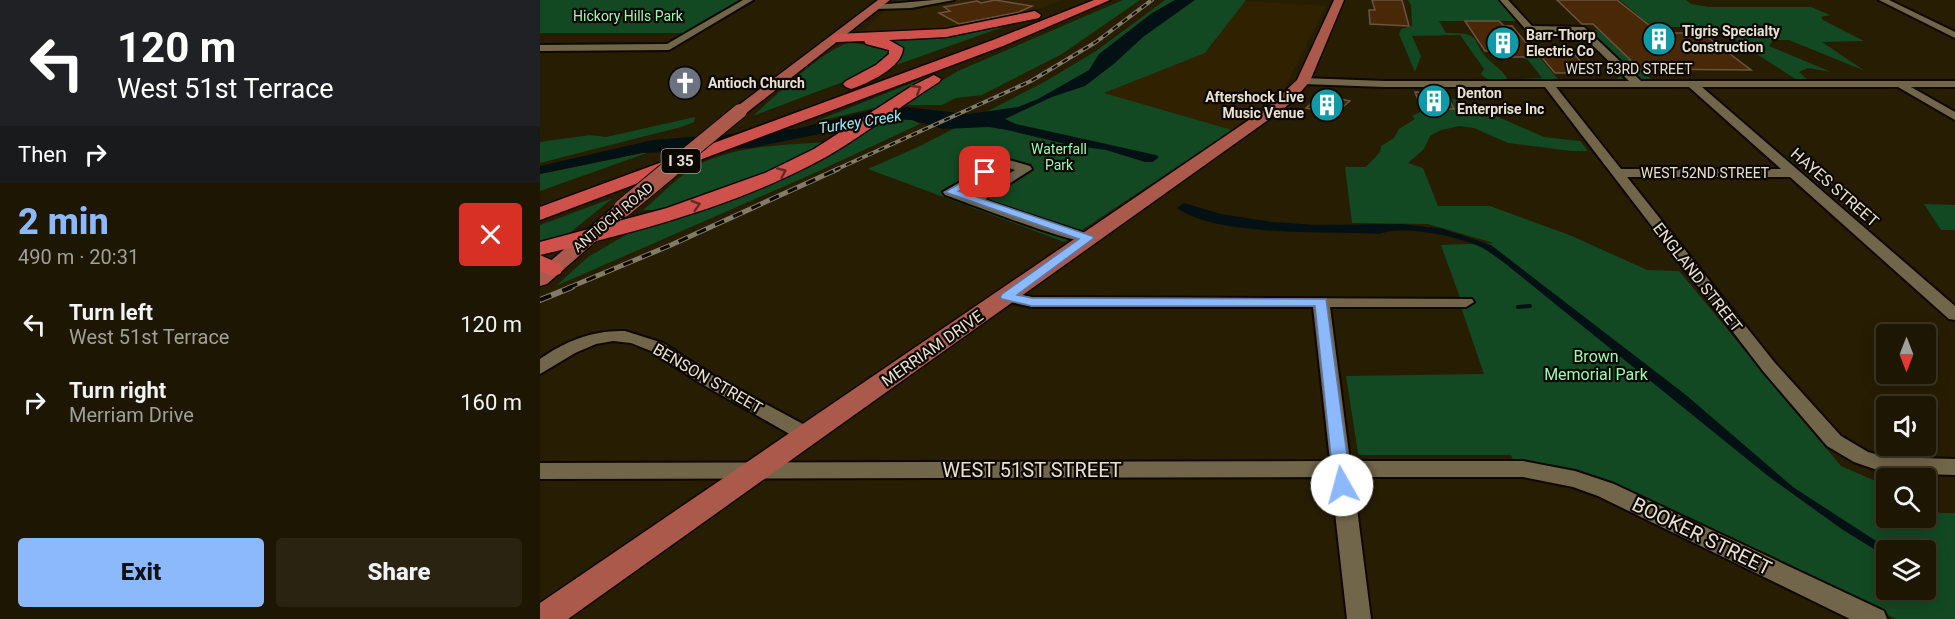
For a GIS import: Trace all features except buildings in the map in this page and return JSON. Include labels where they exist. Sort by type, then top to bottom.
[{"type":"highway","name":"I 35","points":[[545,207],[628,168],[1084,0]]},
{"type":"highway","name":"I 35","points":[[545,207],[807,114],[998,43],[1104,0]]},
{"type":"highway","points":[[836,38],[926,35],[960,31],[1071,6]]},
{"type":"highway","points":[[825,96],[881,68],[893,59],[897,51],[893,45],[887,43],[836,38]]},
{"type":"highway","points":[[540,249],[663,214],[756,183],[802,163],[833,146],[894,103],[998,43]]},
{"type":"highway","points":[[621,210],[643,216],[663,214]]},
{"type":"main road","name":"MERRIAM DRIVE","points":[[543,619],[1289,98],[1303,81],[1339,0]]},
{"type":"main road","name":"ANTIOCH ROAD","points":[[545,271],[740,111],[881,4]]},
{"type":"street","points":[[540,48],[669,47],[749,0]]},
{"type":"street","points":[[881,4],[922,5],[950,0]]},
{"type":"street","points":[[1504,0],[1530,29],[1581,29],[1638,84]]},
{"type":"street","points":[[1883,0],[1955,35]]},
{"type":"street","name":"WEST 53RD STREET","points":[[1303,81],[1384,84],[1955,84]]},
{"type":"street","name":"ENGLAND STREET","points":[[1548,84],[1815,422],[1834,441],[1861,457],[1886,465],[1955,468]]},
{"type":"street","name":"HAYES STREET","points":[[1692,84],[1955,315]]},
{"type":"street","points":[[1899,84],[1955,117]]},
{"type":"street","points":[[974,200],[1026,169],[1002,162],[950,192],[974,200],[1088,238]]},
{"type":"street","name":"WEST 52ND STREET","points":[[1617,173],[1794,173]]},
{"type":"street","points":[[1006,297],[1032,302],[1466,302]]},
{"type":"street","points":[[1321,302],[1359,619]]},
{"type":"street","name":"BENSON STREET","points":[[540,368],[559,355],[592,340],[622,336],[642,339],[807,435]]},
{"type":"street","name":"WEST 51ST STREET","points":[[540,471],[1523,470]]},
{"type":"street","name":"BOOKER STREET","points":[[1523,470],[1575,479],[1606,490],[1875,619]]},
{"type":"shaded area","points":[[897,0],[1062,0],[1025,14],[963,28],[900,32],[862,31]]},
{"type":"shaded area","points":[[1245,1],[1326,6],[1284,89],[1232,130],[1103,93],[1207,51]]},
{"type":"green space","name":"Hickory Hills Park","points":[[540,0],[744,0],[689,33],[540,33]]},
{"type":"green space","points":[[1123,0],[1140,0],[1062,54],[982,95],[956,98],[942,105],[901,105],[958,71]]},
{"type":"green space","name":"Waterfall Park","points":[[1165,0],[1246,0],[1205,53],[1104,93],[1232,130],[1064,242],[868,169],[920,146],[1046,81],[1096,51]]},
{"type":"green space","points":[[1408,0],[1500,0],[1517,21],[1439,21],[1446,33],[1467,34],[1476,40],[1484,55],[1508,79],[1501,82],[1493,81],[1481,74],[1484,69],[1460,35],[1412,36],[1421,56],[1415,72],[1399,34],[1401,29],[1412,26],[1411,5]]},
{"type":"green space","points":[[1620,0],[1686,0],[1691,4],[1709,7],[1811,7],[1830,15],[1821,17],[1823,20],[1864,41],[1822,42],[1865,71],[1789,40],[1773,40],[1769,46],[1831,72],[1808,68],[1799,72],[1807,79],[1797,80],[1715,27],[1652,27]]},
{"type":"green space","points":[[1014,23],[888,68],[903,52],[898,43],[888,41],[890,40]]},
{"type":"green space","points":[[1598,30],[1651,79],[1692,79],[1691,81],[1639,80],[1588,32]]},
{"type":"green space","points":[[848,43],[882,46],[889,50],[887,58],[869,72],[753,116],[812,64]]},
{"type":"green space","points":[[1523,58],[1540,58],[1558,79],[1618,79],[1619,76],[1627,80],[1524,81],[1518,79],[1542,78],[1528,60]]},
{"type":"green space","points":[[936,75],[903,92],[883,106],[814,122]]},
{"type":"green space","name":"Brown Memorial Park","points":[[1452,98],[1460,102],[1463,111],[1482,117],[1496,116],[1544,137],[1580,141],[1588,151],[1508,143],[1474,128],[1460,126],[1441,130],[1430,136],[1424,149],[1408,163],[1423,168],[1438,206],[1490,206],[1572,236],[1647,270],[1679,271],[1841,466],[1876,481],[1876,528],[1936,528],[1936,510],[1940,513],[1955,513],[1955,619],[1896,619],[1584,474],[1549,465],[1513,460],[1511,455],[1360,455],[1346,376],[1484,374],[1441,245],[1494,243],[1428,224],[1352,223],[1345,167],[1366,167],[1380,152],[1381,146],[1394,138],[1399,129],[1415,119],[1412,116],[1424,110],[1454,109]]},
{"type":"green space","points":[[695,117],[694,122],[681,127],[540,163],[540,142],[590,135],[606,137]]},
{"type":"green space","points":[[895,119],[912,120],[920,124],[810,175],[556,286],[588,257],[629,233],[662,219],[719,202],[874,123]]},
{"type":"green space","points":[[829,142],[753,179],[659,210],[643,210],[686,172],[708,160],[742,150]]},
{"type":"green space","points":[[647,153],[540,191],[540,174]]},
{"type":"green space","points":[[613,198],[567,235],[540,243],[540,225]]},
{"type":"green space","points":[[1924,204],[1955,205],[1955,230],[1941,230]]},
{"type":"water","name":"Turkey Creek","points":[[1175,0],[1195,0],[1143,37],[1085,86],[1052,97],[1005,119],[1016,124],[1159,157],[1153,162],[1145,162],[1106,150],[1070,145],[989,127],[943,129],[912,120],[895,119],[750,148],[642,153],[540,174],[540,166],[653,140],[796,129],[880,108],[905,107],[968,114],[1018,107],[1038,99],[1089,70],[1099,54],[1152,13]]},
{"type":"water","points":[[1184,203],[1221,214],[1272,222],[1316,225],[1402,224],[1443,229],[1491,245],[1686,395],[1793,487],[1876,541],[1876,550],[1843,530],[1768,476],[1507,265],[1480,247],[1466,241],[1427,232],[1389,231],[1379,234],[1245,228],[1218,224],[1195,217],[1177,208]]},
{"type":"waterway","points":[[1518,307],[1530,306]]},
{"type":"railway","points":[[835,170],[1031,81],[1096,42],[1152,0]]},
{"type":"railway","points":[[568,288],[671,245],[838,169]]},
{"type":"railway","points":[[540,300],[572,287]]},
{"type":"place","name":"Tigris Specialty Construction","points":[[1659,39]]},
{"type":"place","name":"Barr-Thorp Electric Co","points":[[1503,43]]},
{"type":"place","name":"Antioch Church","points":[[685,83]]},
{"type":"place","name":"Denton Enterprise Inc","points":[[1434,101]]},
{"type":"place","name":"Aftershock Live Music Venue","points":[[1327,105]]},
{"type":"route","points":[[985,172],[950,192],[1072,235],[1088,238],[1006,297],[1032,302],[1321,302],[1342,485]]}]
